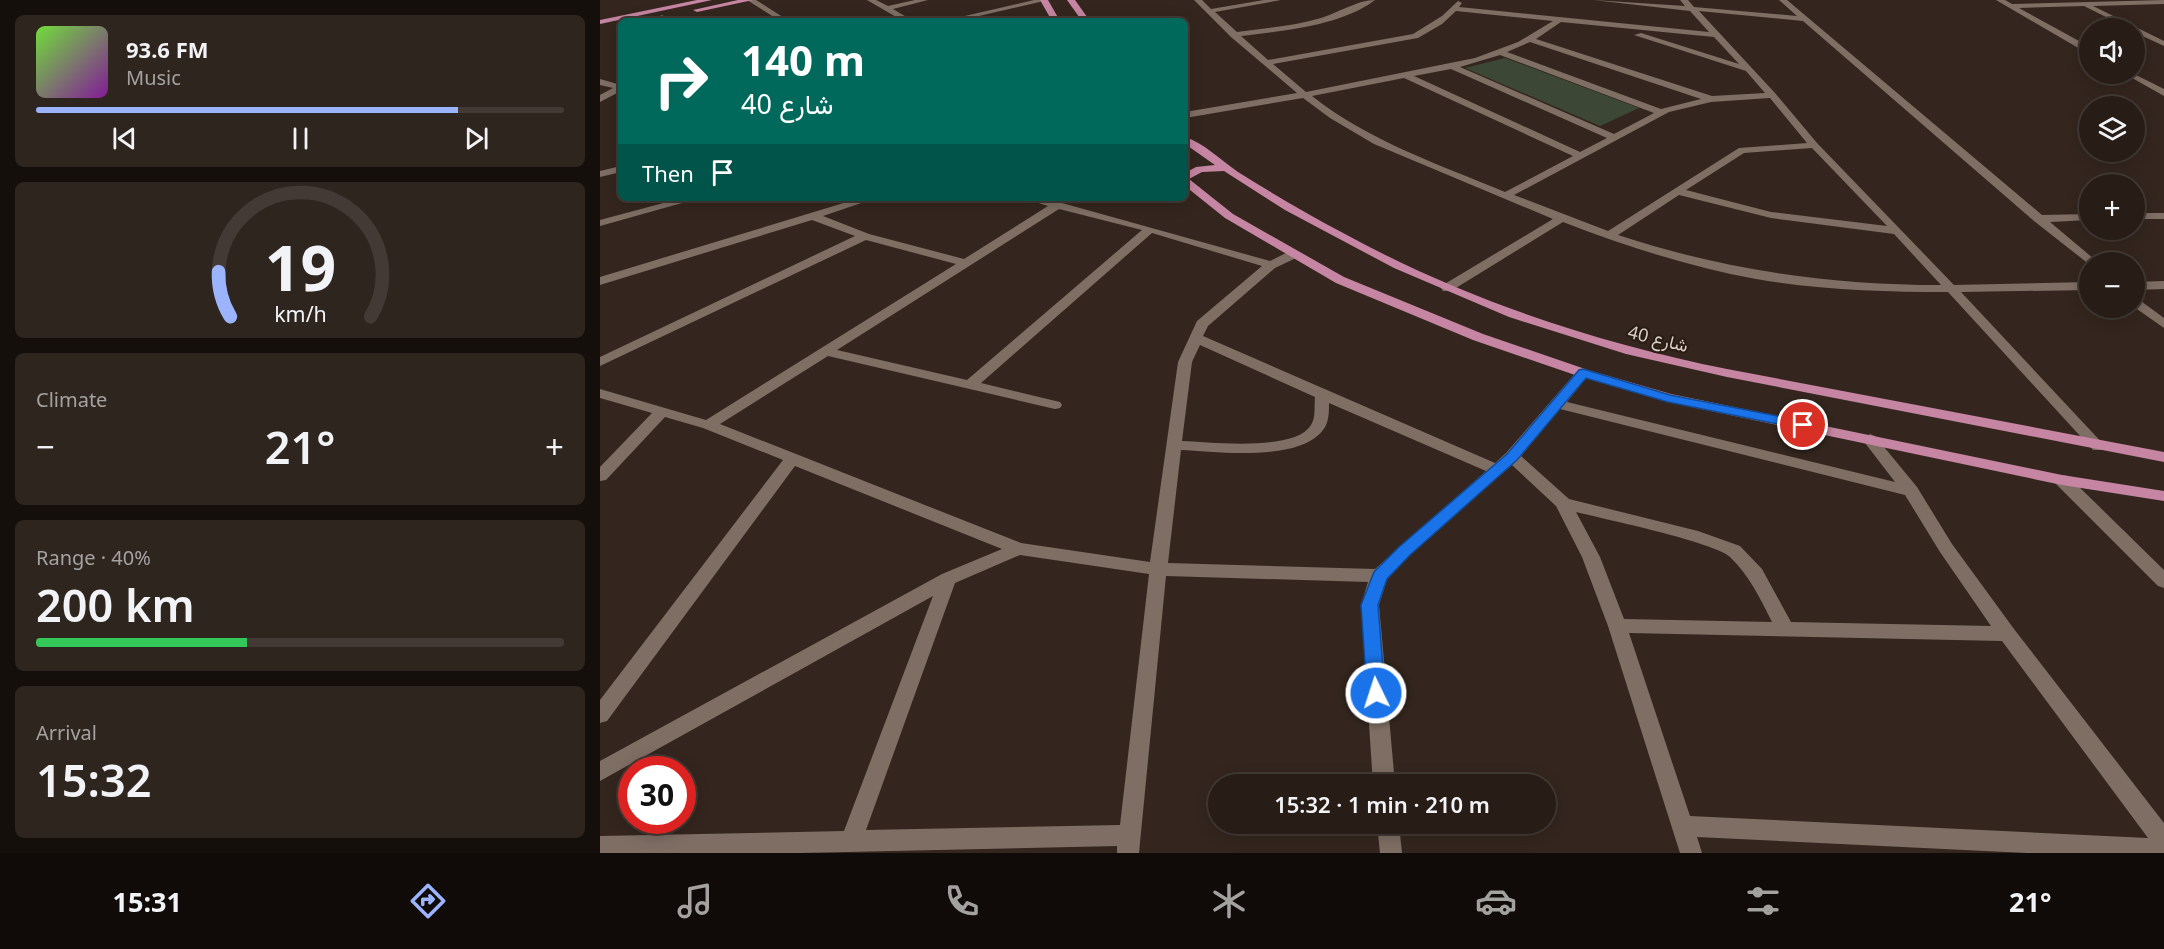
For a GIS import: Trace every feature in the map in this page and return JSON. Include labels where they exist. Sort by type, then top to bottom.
[{"type":"main road","points":[[602,21],[708,0]]},
{"type":"main road","points":[[669,18],[750,0]]},
{"type":"main road","points":[[1044,0],[1054,18]]},
{"type":"main road","points":[[1071,0],[1084,18]]},
{"type":"main road","points":[[600,30],[618,27]]},
{"type":"main road","name":"شارع 40","points":[[1191,152],[1224,168],[1319,224],[1448,288],[1476,301],[1577,335],[1705,368],[2098,447],[2164,458]]},
{"type":"main road","points":[[1188,177],[1200,170],[1224,168]]},
{"type":"main road","points":[[1188,182],[1229,216],[1292,255],[1340,280],[1478,337],[1583,373],[1668,398],[2062,480],[2164,496]]},
{"type":"street","points":[[750,0],[780,18]]},
{"type":"street","points":[[871,0],[903,18]]},
{"type":"street","points":[[886,9],[924,0]]},
{"type":"street","points":[[961,18],[1044,0]]},
{"type":"street","points":[[1198,0],[1266,63],[1356,130],[1505,196],[1610,235],[1707,265],[1757,275],[1863,287],[2079,286]]},
{"type":"street","points":[[1210,11],[1277,0]]},
{"type":"street","points":[[1234,35],[1321,22],[1345,14],[1371,0]]},
{"type":"street","points":[[1266,63],[1415,36],[1430,28],[1454,9],[1459,0]]},
{"type":"street","points":[[1597,0],[1688,4],[1805,19]]},
{"type":"street","points":[[1783,0],[2079,253]]},
{"type":"street","points":[[2000,0],[2079,45]]},
{"type":"street","points":[[2011,6],[2159,3]]},
{"type":"street","points":[[1688,4],[1772,94],[1814,145],[1898,231],[2098,447]]},
{"type":"street","points":[[2085,4],[2112,18]]},
{"type":"street","points":[[1454,9],[1717,35]]},
{"type":"street","points":[[1188,115],[1306,95],[1452,66],[1501,53],[1545,32],[1559,20]]},
{"type":"street","points":[[1597,24],[1749,70]]},
{"type":"street","points":[[2145,34],[2164,44]]},
{"type":"street","points":[[1528,39],[1711,99]]},
{"type":"street","points":[[1501,53],[1661,112]]},
{"type":"street","points":[[1452,66],[1614,137]]},
{"type":"street","points":[[1404,75],[1580,154]]},
{"type":"street","points":[[600,82],[618,87]]},
{"type":"street","points":[[2145,83],[2164,93]]},
{"type":"street","points":[[600,99],[618,89]]},
{"type":"street","points":[[1505,196],[1661,112],[1711,99],[1772,94]]},
{"type":"street","points":[[1610,235],[1680,192],[1729,156],[1742,150],[1814,145]]},
{"type":"street","points":[[600,174],[618,170]]},
{"type":"street","points":[[1680,192],[1771,215],[1898,231]]},
{"type":"street","points":[[600,223],[684,201]]},
{"type":"street","points":[[600,282],[861,201]]},
{"type":"street","points":[[1039,201],[1150,229],[1271,266]]},
{"type":"street","points":[[708,425],[1058,206]]},
{"type":"street","points":[[813,216],[865,236],[965,263]]},
{"type":"street","points":[[2145,216],[2164,216]]},
{"type":"street","points":[[1448,288],[1562,218]]},
{"type":"street","points":[[2038,219],[2079,218]]},
{"type":"street","points":[[970,385],[1150,229]]},
{"type":"street","points":[[600,362],[865,236]]},
{"type":"street","points":[[600,847],[852,839],[1129,844],[1158,569],[1185,362],[1202,324],[1271,266],[1292,255]]},
{"type":"street","points":[[2145,286],[2164,285]]},
{"type":"street","points":[[2145,309],[2164,324]]},
{"type":"street","points":[[1196,338],[1497,470]]},
{"type":"street","points":[[825,351],[1055,405]]},
{"type":"street","points":[[1383,774],[1370,605],[1379,576],[1404,551],[1512,457],[1583,373]]},
{"type":"street","points":[[600,393],[708,425],[1019,549],[1158,569],[1379,576]]},
{"type":"street","points":[[1175,445],[1277,447],[1297,441],[1308,436],[1318,427],[1322,395]]},
{"type":"street","points":[[1558,404],[1911,491]]},
{"type":"street","points":[[600,476],[661,412]]},
{"type":"street","points":[[1870,439],[1911,491],[1946,548],[2007,634],[2164,841]]},
{"type":"street","points":[[1512,457],[1563,503],[1591,557],[1617,626],[1691,853]]},
{"type":"street","points":[[600,715],[792,459]]},
{"type":"street","points":[[2062,480],[2164,581]]},
{"type":"street","points":[[1563,503],[1698,537],[1734,550],[1756,574],[1785,629]]},
{"type":"street","points":[[600,772],[948,579],[1019,549]]},
{"type":"street","points":[[852,839],[948,579]]},
{"type":"street","points":[[1617,626],[2007,634]]},
{"type":"street","points":[[1682,826],[2164,849]]},
{"type":"street","points":[[1389,834],[1391,853]]},
{"type":"green space","points":[[1505,58],[1639,108],[1600,126],[1465,68]]},
{"type":"route","points":[[1376,693],[1370,605],[1379,576],[1404,551],[1512,457],[1583,373],[1668,398],[1803,425]]}]
